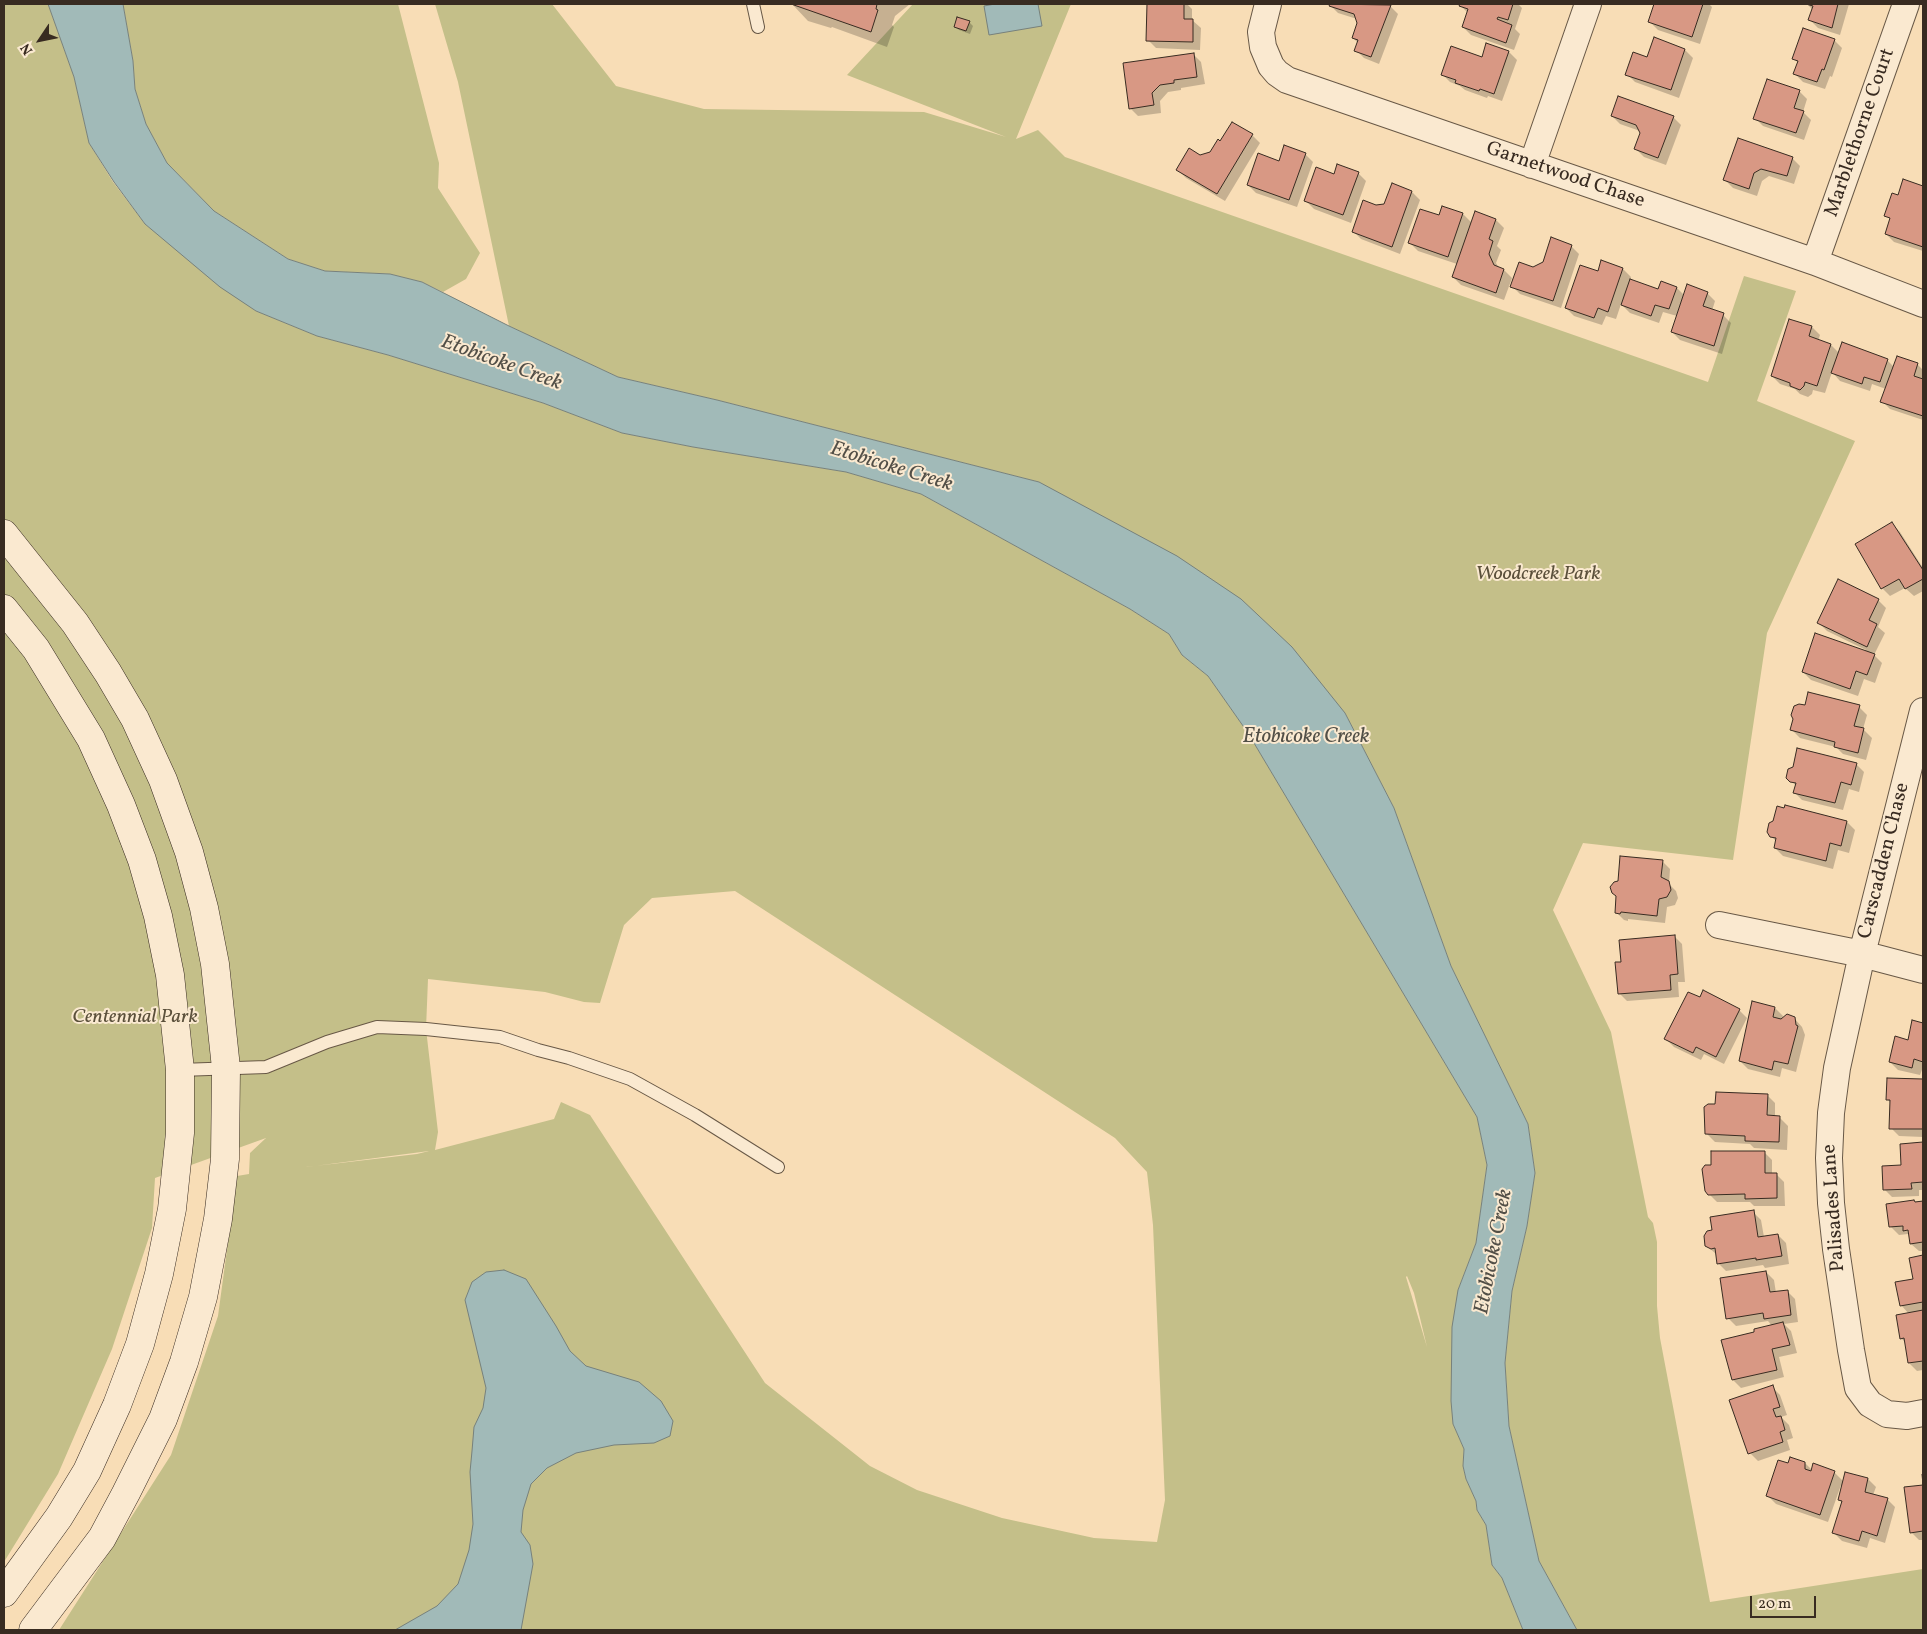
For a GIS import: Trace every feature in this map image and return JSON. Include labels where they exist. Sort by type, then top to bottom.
[{"type":"street","name":"Garnetwood Chase","points":[[1268,4],[1261,32],[1262,46],[1271,66],[1287,80],[1815,262],[1923,304]]},
{"type":"street","points":[[1532,166],[1588,4]]},
{"type":"street","name":"Marblethorne Court","points":[[1815,262],[1906,4]]},
{"type":"street","points":[[4,534],[75,623],[108,674],[134,719],[163,780],[189,852],[204,908],[216,964],[226,1068],[226,1160],[218,1219],[203,1297],[184,1362],[163,1419],[102,1538],[33,1630]]},
{"type":"street","points":[[4,609],[36,649],[91,738],[142,860],[158,916],[170,975],[180,1070],[180,1133],[172,1209],[159,1274],[140,1344],[117,1405],[87,1471],[59,1516],[4,1593]]},
{"type":"street","name":"Carscadden Chase","points":[[1862,954],[1923,711]]},
{"type":"street","points":[[1718,925],[1862,954],[1923,970]]},
{"type":"street","name":"Palisades Lane","points":[[1862,954],[1837,1068],[1831,1113],[1829,1158],[1836,1248],[1858,1388],[1870,1404],[1887,1414],[1906,1416],[1923,1413]]},
{"type":"lane","points":[[753,4],[758,27]]},
{"type":"lane","points":[[180,1070],[266,1067],[327,1042],[376,1027],[426,1029],[500,1036],[630,1079],[695,1115],[778,1167]]},
{"type":"green space","name":"Centennial Park","points":[[4,4],[48,4],[74,77],[89,143],[113,182],[145,224],[256,311],[317,336],[388,355],[543,403],[622,433],[693,447],[846,472],[921,494],[1130,609],[1169,634],[1182,655],[1208,676],[1248,733],[1477,1117],[1487,1165],[1476,1243],[1458,1290],[1453,1424],[1464,1449],[1463,1466],[1466,1479],[1476,1501],[1477,1510],[1486,1525],[1492,1565],[1502,1578],[1523,1630],[59,1630],[171,1455],[218,1316],[237,1176],[249,1174],[250,1153],[266,1138],[155,1178],[152,1228],[112,1349],[58,1474],[4,1562]],"holes":[[[735,891],[1115,1138],[1147,1172],[1153,1225],[1165,1500],[1157,1542],[1094,1538],[1002,1518],[917,1490],[870,1466],[765,1383],[590,1115],[561,1102],[554,1119],[435,1150],[438,1132],[426,1029],[428,979],[545,992],[584,1002],[600,1003],[624,925],[652,898]],[[429,1151],[417,1154],[315,1166]],[[1406,1277],[1414,1293],[1427,1347]]]},
{"type":"green space","points":[[123,4],[398,4],[439,163],[438,188],[480,253],[466,279],[443,292],[422,282],[390,274],[325,271],[288,259],[214,211],[167,163],[146,124],[135,89],[133,61]]},
{"type":"green space","name":"Woodcreek Park","points":[[435,4],[552,4],[616,86],[704,109],[924,112],[1006,137],[847,75],[913,4],[1071,4],[1016,139],[1038,130],[1065,157],[1708,382],[1744,276],[1796,291],[1757,401],[1855,441],[1767,633],[1733,860],[1583,843],[1553,910],[1611,1032],[1648,1217],[1653,1223],[1657,1242],[1657,1306],[1660,1338],[1710,1602],[1923,1569],[1923,1630],[1577,1630],[1539,1561],[1509,1426],[1505,1363],[1512,1291],[1527,1226],[1535,1173],[1528,1124],[1451,966],[1394,808],[1345,713],[1039,482],[717,400],[618,377],[509,326],[458,82]]},
{"type":"water","name":"Etobicoke Creek","points":[[48,4],[123,4],[133,61],[135,89],[146,124],[167,163],[214,211],[288,259],[325,271],[390,274],[422,282],[509,326],[618,377],[717,400],[1039,482],[1177,556],[1241,599],[1292,647],[1345,713],[1394,808],[1451,966],[1528,1124],[1535,1173],[1527,1226],[1512,1291],[1505,1363],[1509,1426],[1539,1561],[1577,1630],[1523,1630],[1502,1578],[1492,1565],[1486,1525],[1477,1510],[1476,1501],[1466,1479],[1463,1466],[1464,1449],[1453,1424],[1451,1401],[1452,1327],[1458,1290],[1476,1243],[1487,1165],[1477,1117],[1248,733],[1208,676],[1182,655],[1169,634],[1130,609],[921,494],[846,472],[693,447],[622,433],[543,403],[388,355],[317,336],[256,311],[220,287],[145,224],[114,182],[89,143],[74,77]]},
{"type":"water","points":[[995,4],[1038,4],[1042,26],[989,35],[984,6]]},
{"type":"water","points":[[504,1270],[526,1279],[570,1351],[586,1366],[639,1382],[661,1401],[673,1421],[670,1436],[654,1443],[614,1445],[576,1453],[547,1468],[531,1484],[523,1510],[521,1532],[530,1545],[533,1564],[521,1630],[395,1630],[437,1606],[458,1584],[469,1550],[473,1524],[470,1472],[474,1427],[483,1408],[486,1388],[465,1300],[472,1282],[486,1272]]},
{"type":"building","points":[[791,4],[877,4],[876,9],[878,10],[871,32]]},
{"type":"building","points":[[1147,4],[1184,4],[1184,19],[1193,19],[1193,42],[1146,41]]},
{"type":"building","points":[[1330,4],[1391,5],[1371,57],[1354,51],[1358,40],[1352,38],[1357,23],[1354,14],[1329,6]]},
{"type":"building","points":[[1460,4],[1513,4],[1508,20],[1498,17],[1497,19],[1512,25],[1506,43],[1462,27],[1468,9],[1459,6]]},
{"type":"building","points":[[1654,4],[1703,4],[1692,37],[1648,22]]},
{"type":"building","points":[[1806,4],[1838,4],[1832,28],[1808,20],[1813,6]]},
{"type":"building","points":[[957,17],[970,21],[966,31],[954,27]]},
{"type":"building","points":[[1803,28],[1835,39],[1824,70],[1822,69],[1817,82],[1793,74],[1798,61],[1792,59]]},
{"type":"building","points":[[1654,37],[1685,49],[1671,90],[1625,75],[1633,52],[1647,57]]},
{"type":"building","points":[[1486,43],[1509,51],[1494,94],[1455,83],[1456,80],[1441,75],[1451,46],[1482,57]]},
{"type":"building","points":[[1194,53],[1197,77],[1174,80],[1174,83],[1160,85],[1152,93],[1154,105],[1129,109],[1123,63]]},
{"type":"building","points":[[1767,79],[1800,90],[1794,108],[1804,111],[1796,133],[1753,119]]},
{"type":"building","points":[[1618,96],[1674,116],[1658,158],[1634,149],[1640,133],[1636,125],[1611,116]]},
{"type":"building","points":[[1232,122],[1253,134],[1217,194],[1176,170],[1189,148],[1200,155],[1210,152],[1218,139],[1220,141]]},
{"type":"building","points":[[1738,138],[1793,157],[1787,176],[1761,169],[1754,173],[1749,189],[1723,180]]},
{"type":"building","points":[[1284,145],[1306,153],[1289,200],[1247,185],[1258,153],[1279,161]]},
{"type":"building","points":[[1337,164],[1359,172],[1343,215],[1304,201],[1316,167],[1334,174]]},
{"type":"building","points":[[1903,179],[1923,186],[1923,247],[1885,234],[1890,218],[1884,216],[1892,193],[1898,195]]},
{"type":"building","points":[[1392,183],[1412,191],[1392,247],[1352,232],[1363,200],[1376,205],[1384,204]]},
{"type":"building","points":[[1442,206],[1463,213],[1448,257],[1408,243],[1420,209],[1439,215]]},
{"type":"building","points":[[1475,211],[1496,219],[1489,239],[1493,241],[1489,254],[1494,265],[1504,269],[1496,293],[1452,277]]},
{"type":"building","points":[[1551,237],[1572,245],[1553,301],[1510,287],[1519,262],[1533,267],[1543,262]]},
{"type":"building","points":[[1601,260],[1623,268],[1608,312],[1598,308],[1594,318],[1565,308],[1580,265],[1598,271]]},
{"type":"building","points":[[1630,279],[1658,289],[1661,281],[1677,287],[1669,309],[1655,305],[1651,316],[1621,305]]},
{"type":"building","points":[[1687,284],[1708,292],[1703,306],[1724,313],[1714,346],[1671,332]]},
{"type":"building","points":[[1789,319],[1812,326],[1809,336],[1831,344],[1817,386],[1805,382],[1800,390],[1790,386],[1790,383],[1771,376]]},
{"type":"building","points":[[1842,342],[1888,359],[1880,382],[1864,377],[1862,384],[1831,373]]},
{"type":"building","points":[[1897,356],[1918,363],[1914,376],[1923,379],[1923,416],[1880,402]]},
{"type":"building","points":[[1892,522],[1923,570],[1923,579],[1905,589],[1899,579],[1881,589],[1855,544]]},
{"type":"building","points":[[1838,579],[1879,599],[1869,620],[1877,624],[1867,647],[1817,623]]},
{"type":"building","points":[[1815,633],[1875,654],[1867,675],[1856,671],[1850,689],[1802,672]]},
{"type":"building","points":[[1808,692],[1860,705],[1854,726],[1864,728],[1858,753],[1834,747],[1835,742],[1790,730],[1794,706],[1799,704],[1805,705]]},
{"type":"building","points":[[1797,748],[1857,763],[1851,785],[1841,782],[1835,803],[1793,793],[1796,783],[1790,782],[1786,778],[1788,769],[1793,767]]},
{"type":"building","points":[[1785,805],[1847,821],[1841,846],[1830,843],[1826,861],[1774,848],[1776,838],[1770,837],[1767,832],[1769,823],[1773,821],[1777,806],[1784,808]]},
{"type":"building","points":[[1620,856],[1663,860],[1661,877],[1669,881],[1671,890],[1667,897],[1659,899],[1657,916],[1615,913],[1616,896],[1612,893],[1610,887],[1614,882],[1618,881]]},
{"type":"building","points":[[1675,935],[1678,974],[1670,975],[1671,990],[1618,994],[1615,962],[1621,962],[1619,940]]},
{"type":"building","points":[[1703,990],[1740,1009],[1716,1057],[1696,1047],[1693,1053],[1664,1039],[1688,992],[1700,997]]},
{"type":"building","points":[[1752,1001],[1775,1007],[1773,1017],[1781,1019],[1787,1014],[1795,1017],[1796,1025],[1798,1026],[1788,1064],[1774,1061],[1772,1070],[1739,1061]]},
{"type":"building","points":[[1912,1020],[1923,1023],[1923,1062],[1914,1059],[1912,1068],[1889,1062],[1895,1036],[1908,1040]]},
{"type":"building","points":[[1887,1078],[1923,1079],[1923,1129],[1889,1129],[1890,1100],[1886,1100]]},
{"type":"building","points":[[1716,1092],[1768,1094],[1767,1115],[1780,1116],[1779,1142],[1745,1141],[1745,1136],[1705,1134],[1704,1107],[1708,1104],[1715,1104]]},
{"type":"building","points":[[1923,1142],[1923,1182],[1911,1183],[1912,1189],[1883,1190],[1882,1166],[1901,1165],[1900,1144]]},
{"type":"building","points":[[1711,1151],[1765,1151],[1765,1173],[1777,1173],[1777,1198],[1745,1199],[1745,1194],[1708,1195],[1705,1191],[1702,1169],[1705,1165],[1711,1165]]},
{"type":"building","points":[[1914,1200],[1915,1202],[1923,1201],[1923,1242],[1910,1244],[1908,1230],[1903,1231],[1903,1226],[1889,1227],[1886,1204]]},
{"type":"building","points":[[1754,1210],[1758,1237],[1778,1234],[1782,1256],[1717,1264],[1715,1248],[1711,1249],[1705,1246],[1704,1236],[1707,1231],[1712,1230],[1710,1217]]},
{"type":"building","points":[[1923,1255],[1923,1302],[1900,1306],[1895,1282],[1913,1279],[1909,1258]]},
{"type":"building","points":[[1766,1271],[1770,1292],[1788,1290],[1791,1315],[1764,1319],[1763,1313],[1726,1319],[1720,1278]]},
{"type":"building","points":[[1923,1310],[1923,1361],[1908,1363],[1904,1338],[1900,1339],[1896,1315]]},
{"type":"building","points":[[1783,1322],[1790,1345],[1772,1349],[1777,1370],[1732,1380],[1721,1340],[1754,1332],[1754,1329]]},
{"type":"building","points":[[1773,1385],[1780,1407],[1773,1409],[1776,1417],[1781,1416],[1785,1430],[1780,1432],[1783,1442],[1748,1454],[1729,1400]]},
{"type":"building","points":[[1790,1457],[1805,1462],[1805,1469],[1811,1471],[1813,1463],[1835,1471],[1820,1515],[1766,1496],[1778,1460],[1788,1463]]},
{"type":"building","points":[[1845,1472],[1868,1478],[1865,1492],[1888,1498],[1877,1536],[1862,1531],[1859,1541],[1832,1533],[1842,1501],[1838,1500]]},
{"type":"building","points":[[1923,1485],[1923,1531],[1910,1533],[1904,1487]]}]
